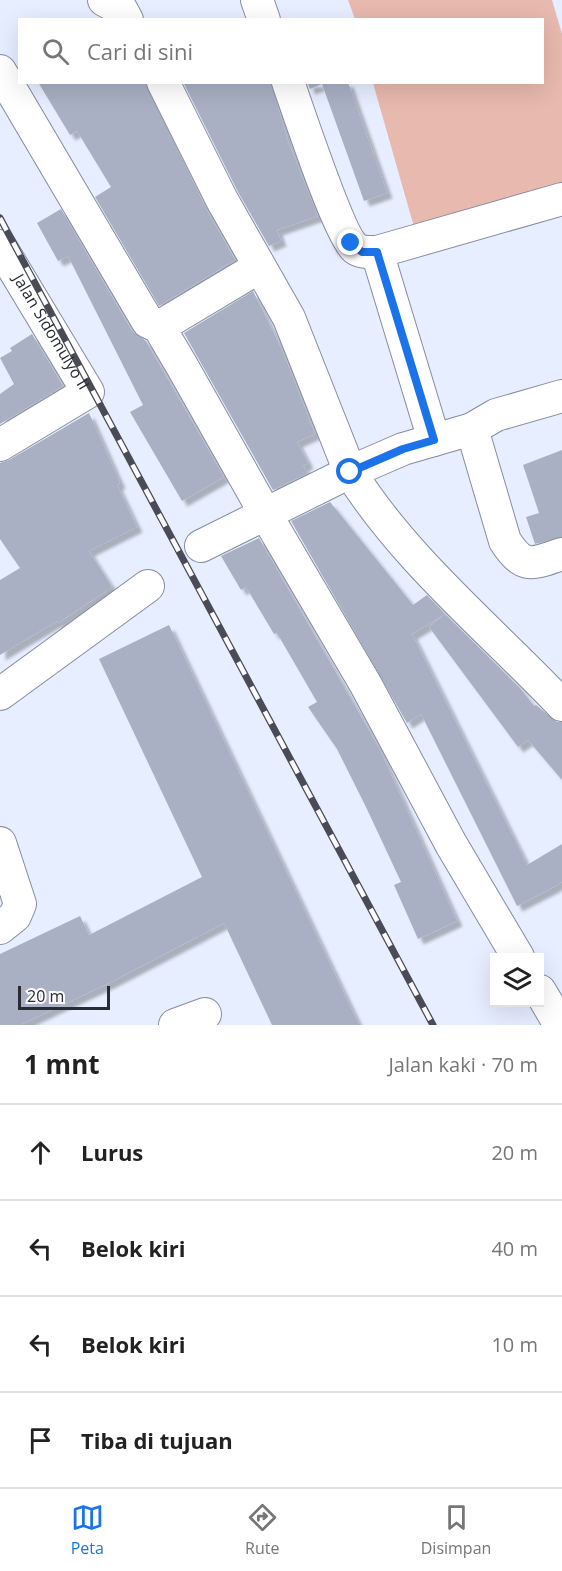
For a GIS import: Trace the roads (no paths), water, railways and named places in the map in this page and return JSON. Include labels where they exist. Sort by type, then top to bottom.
[{"type":"street","points":[[256,0],[263,18]]},
{"type":"street","points":[[0,71],[148,322],[159,327],[366,685],[451,844],[516,953]]},
{"type":"street","points":[[165,84],[222,200],[289,318],[350,472],[364,495],[423,564],[562,705]]},
{"type":"street","points":[[289,84],[336,210],[351,243],[362,252],[377,252],[562,199]]},
{"type":"street","name":"Jalan Sidomulyo II","points":[[0,246],[88,392],[0,445]]},
{"type":"street","points":[[377,252],[434,440]]},
{"type":"street","points":[[159,327],[259,267]]},
{"type":"street","points":[[201,546],[350,472],[403,449],[472,429],[496,415],[562,396]]},
{"type":"street","points":[[472,429],[505,541],[515,556],[529,563],[562,554]]},
{"type":"street","points":[[0,694],[148,586]]},
{"type":"street","points":[[0,843],[19,893],[20,904],[15,916],[0,928]]},
{"type":"street","points":[[544,999],[560,1025]]},
{"type":"street","points":[[176,1025],[205,1014]]},
{"type":"railway","points":[[0,218],[433,1025]]}]
